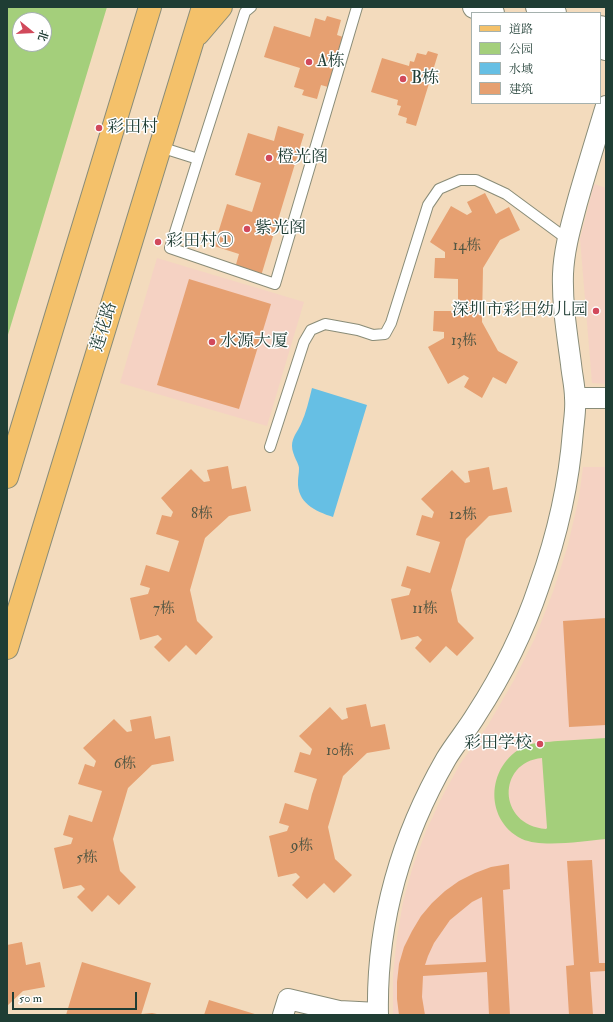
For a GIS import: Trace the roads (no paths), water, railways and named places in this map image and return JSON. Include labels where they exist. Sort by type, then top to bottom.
[{"type":"main road","points":[[7,477],[150,7]]},
{"type":"main road","name":"莲花路","points":[[7,648],[203,7]]},
{"type":"main road","points":[[191,43],[221,7]]},
{"type":"street","points":[[474,7],[490,12]]},
{"type":"street","points":[[537,7],[552,12]]},
{"type":"street","points":[[283,1015],[288,999],[338,1011],[378,1014],[378,975],[382,936],[389,898],[399,861],[429,790],[448,756],[476,716],[500,675],[521,632],[539,587],[554,541],[572,446],[575,398],[565,319],[563,273],[567,239],[606,106]]},
{"type":"street","points":[[575,398],[606,398]]},
{"type":"lane","points":[[251,7],[245,12],[170,248],[275,284],[357,7]]},
{"type":"lane","points":[[160,147],[198,159]]},
{"type":"lane","points":[[270,447],[304,342],[311,330],[325,324],[358,330],[373,335],[385,334],[391,323],[428,205],[439,189],[460,180],[476,180],[506,194],[567,239]]},
{"type":"water","points":[[312,388],[367,405],[333,517],[308,505],[298,489],[299,467],[293,453],[292,443],[301,424]]},
{"type":"place","name":"A栋","points":[[309,62]]},
{"type":"place","name":"B栋","points":[[403,79]]},
{"type":"place","name":"彩田村","points":[[99,128]]},
{"type":"place","name":"橙光阁","points":[[269,158]]},
{"type":"place","name":"紫光阁","points":[[247,229]]},
{"type":"place","name":"彩田村①","points":[[158,242]]},
{"type":"place","name":"深圳市彩田幼儿园","points":[[596,311]]},
{"type":"place","name":"水源大厦","points":[[212,342]]},
{"type":"place","name":"彩田学校","points":[[540,744]]}]
